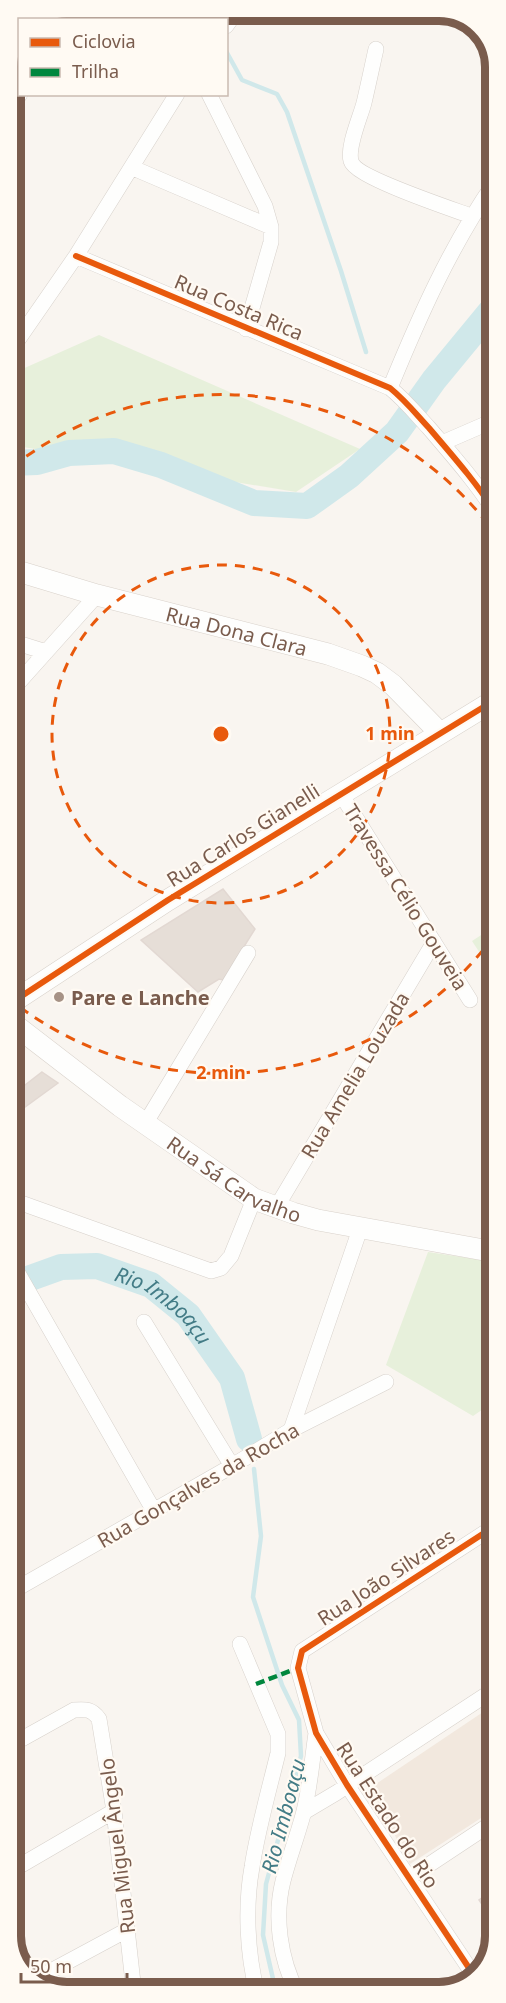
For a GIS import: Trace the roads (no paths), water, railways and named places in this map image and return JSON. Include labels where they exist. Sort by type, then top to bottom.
[{"type":"street","points":[[376,50],[351,150],[351,161],[354,167],[384,183],[471,216]]},
{"type":"street","points":[[21,336],[133,168],[176,96]]},
{"type":"street","points":[[210,96],[265,206],[271,227],[271,242],[246,329]]},
{"type":"street","points":[[133,168],[271,227]]},
{"type":"street","points":[[485,196],[450,253],[423,309],[395,392],[442,443],[485,496]]},
{"type":"street","name":"Rua Costa Rica","points":[[76,256],[395,392]]},
{"type":"street","points":[[442,443],[485,424]]},
{"type":"street","name":"Rua Dona Clara","points":[[21,571],[98,595],[328,654],[362,666],[393,685],[440,733]]},
{"type":"street","points":[[21,680],[98,595]]},
{"type":"street","points":[[21,644],[46,652]]},
{"type":"street","name":"Rua Carlos Gianelli","points":[[21,996],[168,900],[485,706]]},
{"type":"street","name":"Travessa Célio Gouveia","points":[[341,794],[470,1000]]},
{"type":"street","name":"Rua Amelia Louzada","points":[[276,1208],[434,942]]},
{"type":"street","points":[[145,1124],[248,953]]},
{"type":"street","name":"Rua Sá Carvalho","points":[[21,1030],[145,1124],[254,1199],[318,1220],[485,1250]]},
{"type":"street","points":[[21,1204],[211,1271],[221,1268],[231,1256],[254,1199]]},
{"type":"street","points":[[291,1430],[360,1229]]},
{"type":"street","points":[[21,1278],[154,1511]]},
{"type":"street","points":[[144,1322],[232,1466]]},
{"type":"street","name":"Rua Gonçalves da Rocha","points":[[21,1587],[291,1430],[386,1382]]},
{"type":"street","name":"Rua João Silvares","points":[[298,1661],[303,1651],[485,1533]]},
{"type":"street","points":[[240,1644],[278,1734],[278,1753],[251,1868],[248,1915],[254,1982]]},
{"type":"street","name":"Rua Estado do Rio","points":[[298,1661],[316,1733],[347,1785],[470,1969]]},
{"type":"street","points":[[304,1812],[485,1695]]},
{"type":"street","name":"Rua Miguel Ângelo","points":[[21,1739],[74,1710],[94,1711],[99,1719],[114,1811],[133,1982]]},
{"type":"street","points":[[292,1982],[280,1943],[279,1908],[282,1882],[304,1812],[316,1733]]},
{"type":"street","points":[[21,1866],[114,1811]]},
{"type":"street","points":[[409,1878],[485,1828]]},
{"type":"street","points":[[43,1975],[127,1930]]},
{"type":"waterway","points":[[228,55],[242,80],[277,94],[287,112],[366,352]]},
{"type":"waterway","points":[[21,463],[37,462],[69,453],[114,451],[161,465],[254,503],[307,506],[349,476],[397,432],[434,380],[485,318]]},
{"type":"waterway","points":[[389,426],[392,436]]},
{"type":"waterway","name":"Rio Imboaçu","points":[[21,1281],[61,1267],[97,1266],[151,1285],[188,1315],[232,1378],[249,1439]]},
{"type":"waterway","name":"Rio Imboaçu","points":[[254,1469],[261,1536],[253,1597],[282,1685],[299,1720],[301,1756],[266,1884],[263,1935],[274,1982]]},
{"type":"place","name":"Pare e Lanche","points":[[59,997]]}]
